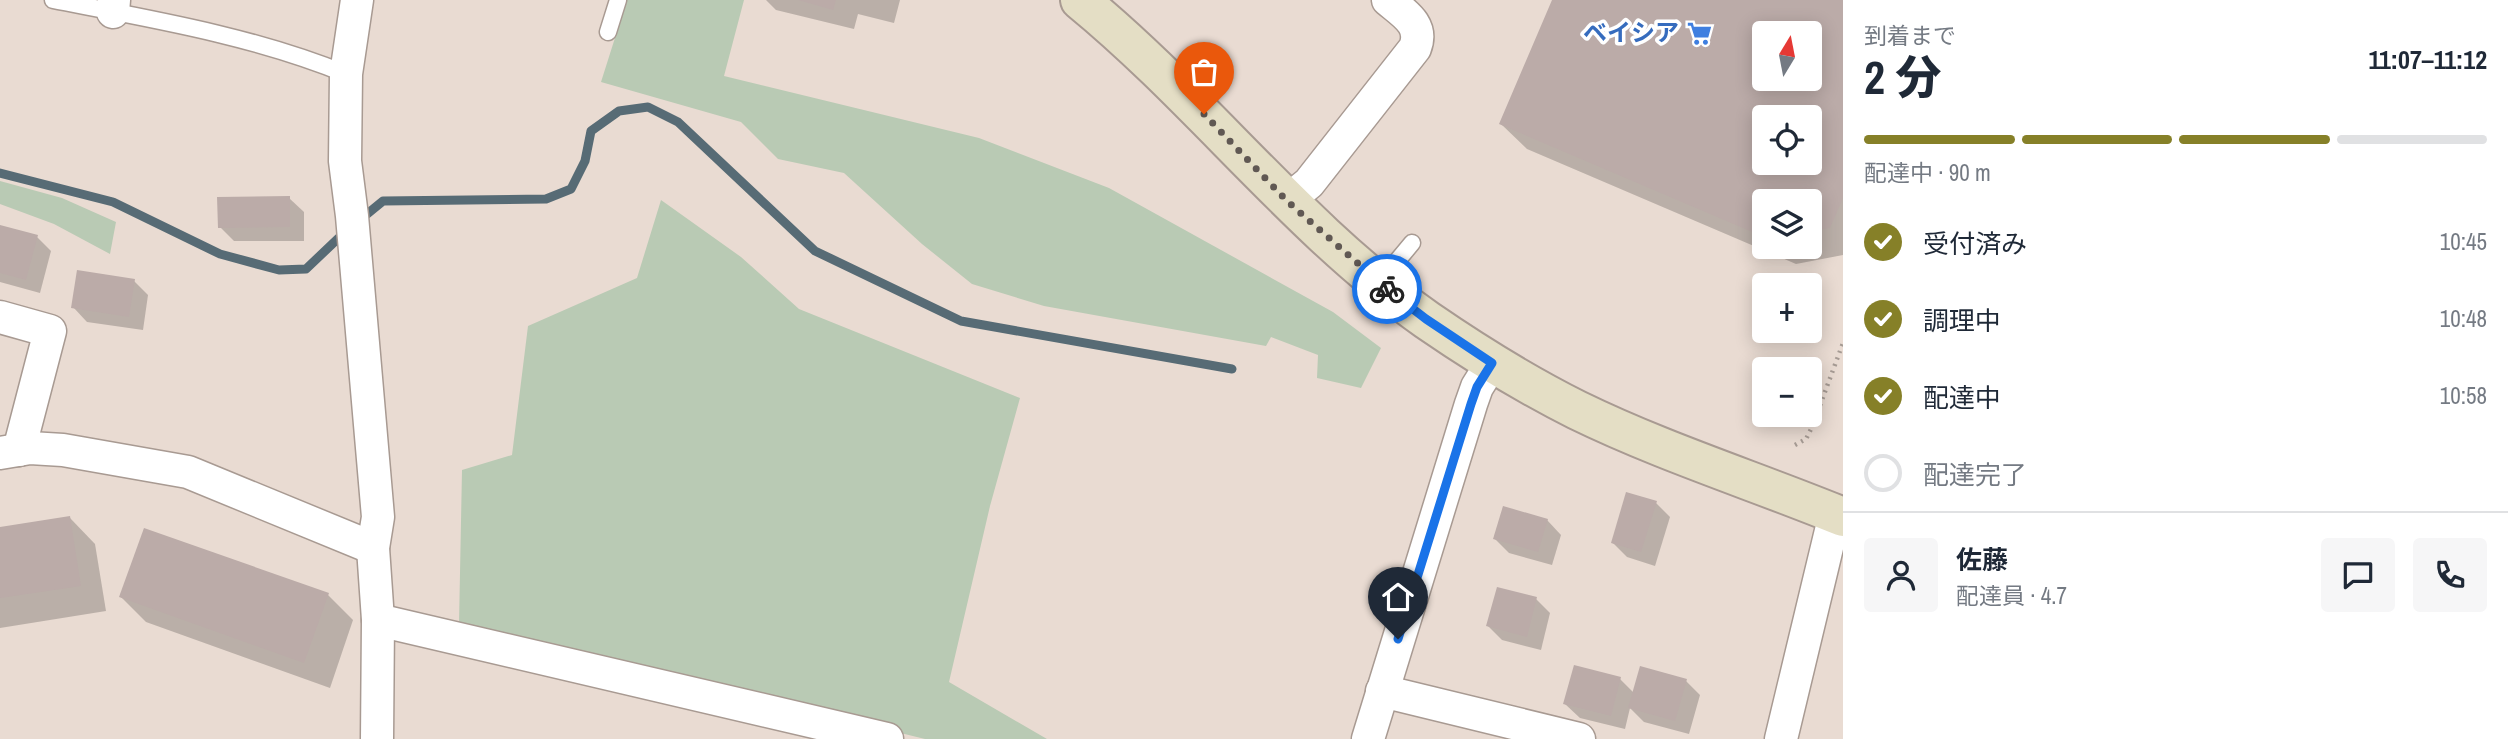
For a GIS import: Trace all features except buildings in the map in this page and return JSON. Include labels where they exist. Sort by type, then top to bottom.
[{"type":"street","points":[[357,0],[346,74],[345,161],[378,517],[373,548],[378,620],[377,739]]},
{"type":"street","points":[[1080,0],[1204,114],[1287,201],[1373,278],[1426,319],[1492,363],[1578,410],[1629,433],[1840,507],[1781,739]]},
{"type":"street","points":[[1287,201],[1309,183],[1415,48],[1417,28],[1408,16],[1388,0]]},
{"type":"street","points":[[0,317],[50,331],[10,451],[30,447],[63,450],[188,472],[373,548]]},
{"type":"street","points":[[1368,739],[1471,404],[1477,387],[1492,363]]},
{"type":"street","points":[[378,620],[817,730],[887,739]]},
{"type":"street","points":[[1382,691],[1579,739]]},
{"type":"lane","points":[[53,0],[114,6],[265,47],[346,74]]},
{"type":"lane","points":[[608,32],[618,0]]},
{"type":"lane","points":[[1373,278],[1397,261],[1412,243]]},
{"type":"path","points":[[1795,445],[1805,439],[1812,427],[1843,343]]},
{"type":"green space","points":[[627,0],[744,0],[724,76],[979,138],[1109,188],[1333,312],[1381,348],[1361,388],[1317,378],[1318,355],[1271,337],[1266,346],[1044,306],[972,284],[922,244],[844,173],[778,159],[741,122],[601,82]]},
{"type":"green space","points":[[0,181],[62,198],[116,222],[110,254],[54,224],[0,204]]},
{"type":"green space","points":[[661,200],[741,257],[799,309],[1020,398],[990,506],[949,682],[1047,739],[925,739],[459,625],[462,470],[512,455],[528,326],[637,278]]},
{"type":"waterway","points":[[361,219],[383,201],[546,199],[571,189],[585,161],[591,131],[619,111],[648,107],[678,122],[815,251],[961,321],[1232,369]]},
{"type":"waterway","points":[[0,173],[113,202],[220,254],[279,270],[306,269],[347,230]]},
{"type":"way so far","points":[[1204,114],[1287,201],[1387,289]]},
{"type":"place","name":"ベイシア","points":[[1699,33]]},
{"type":"route","points":[[1387,289],[1492,363],[1477,387],[1471,404],[1398,639]]}]
